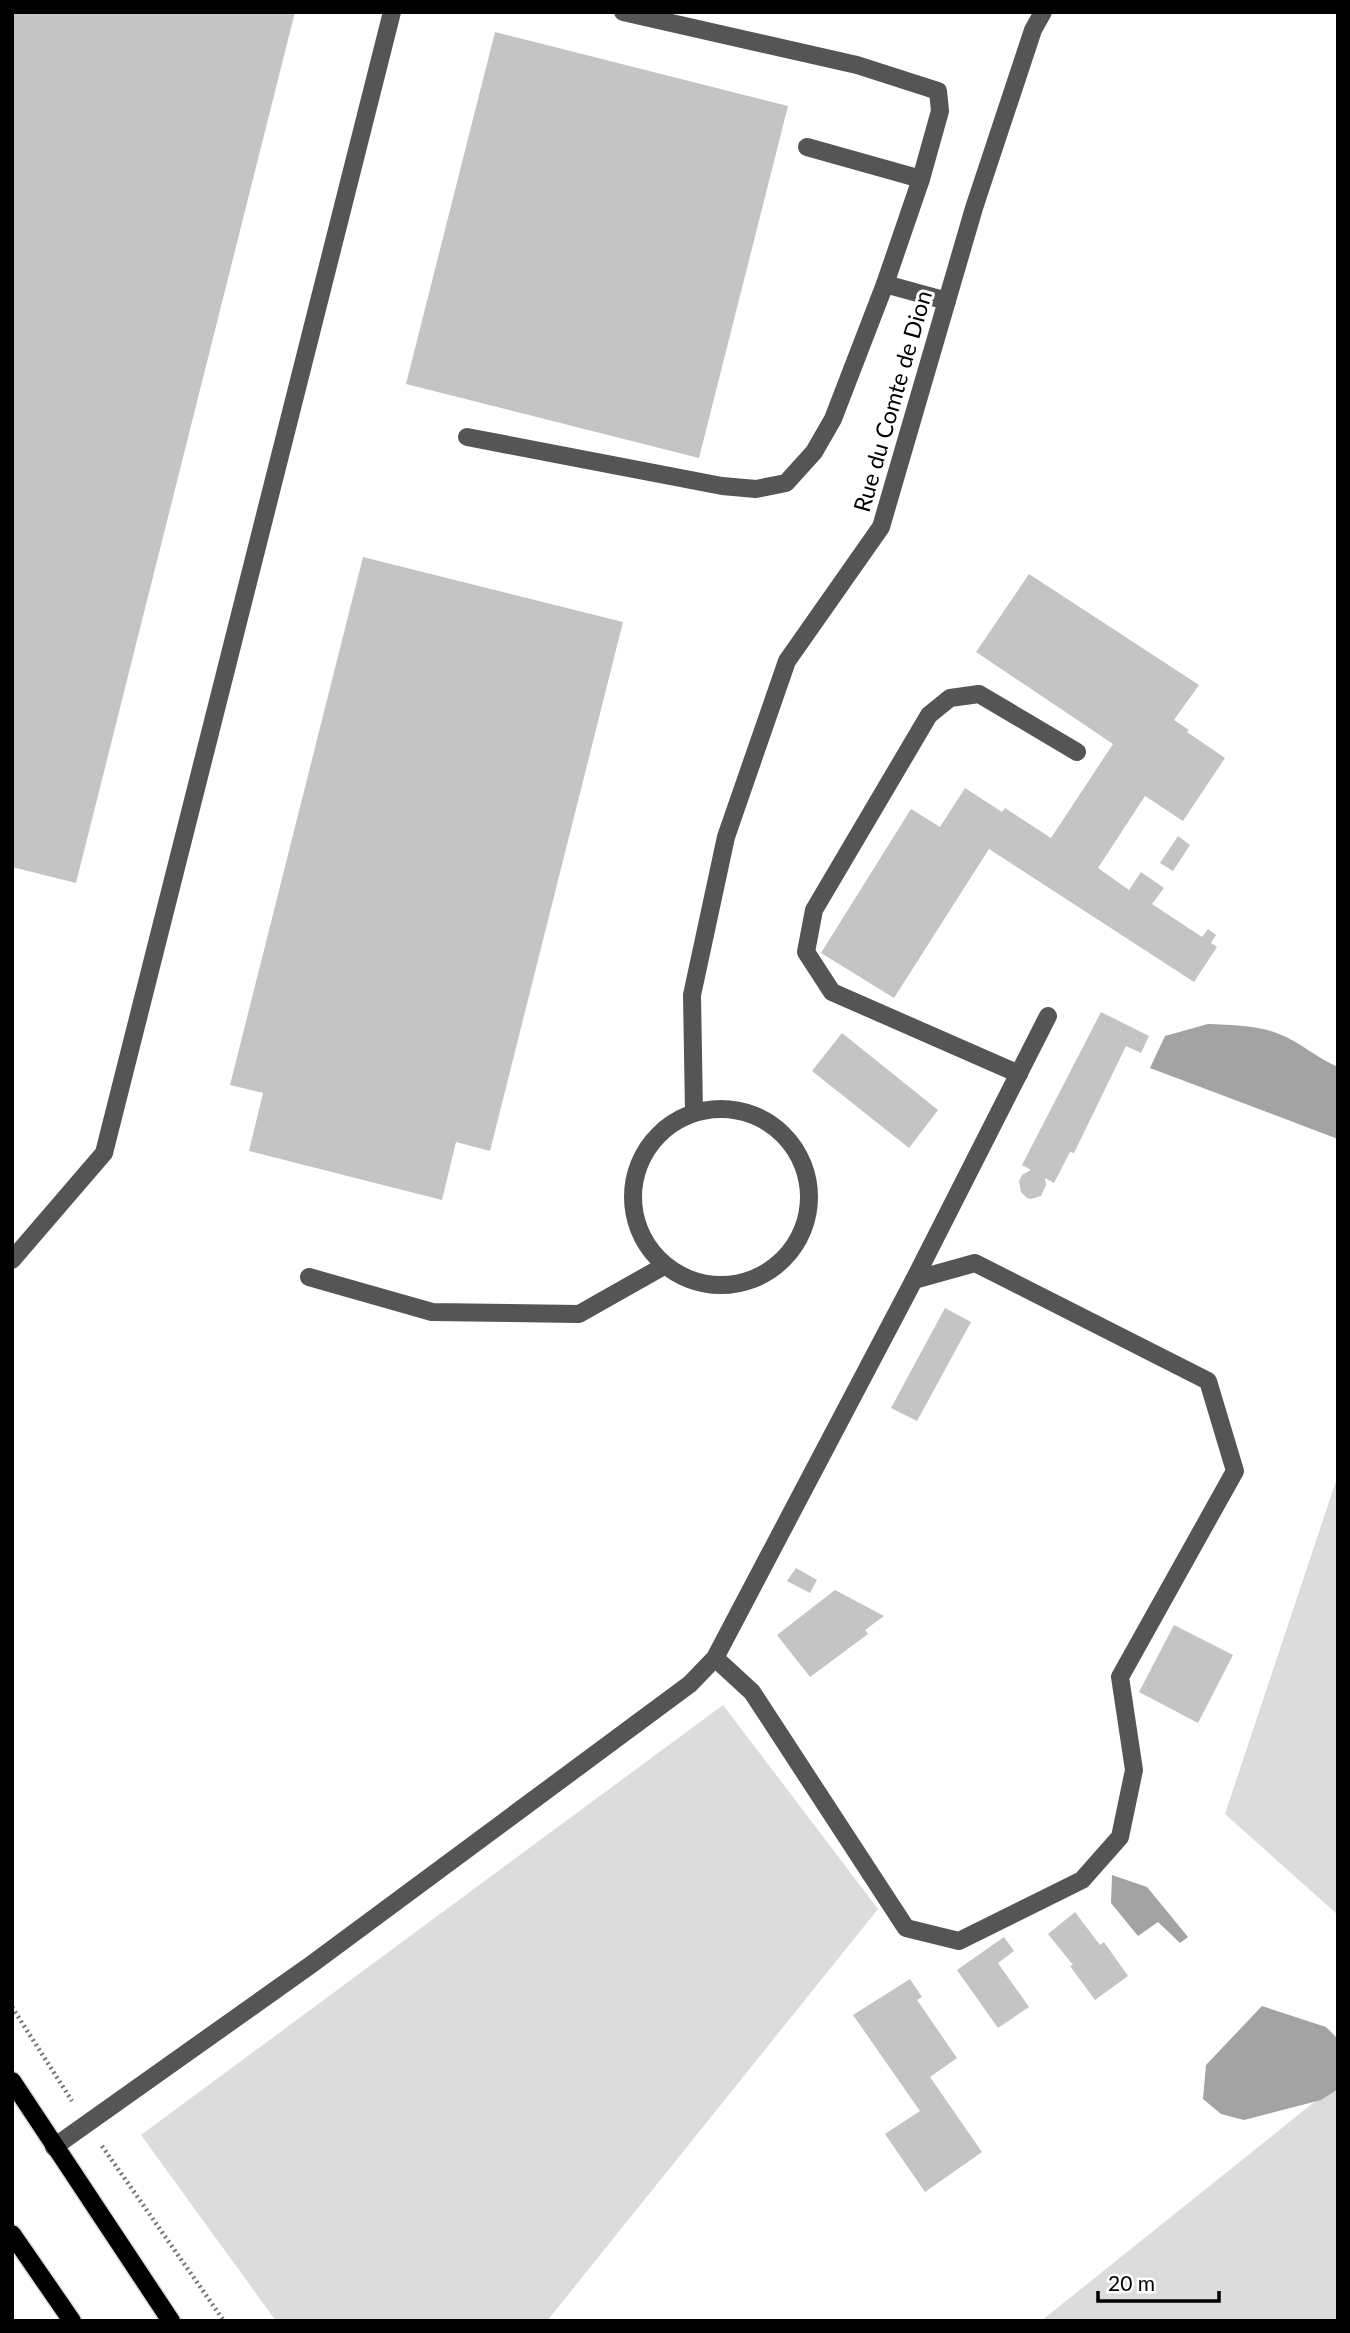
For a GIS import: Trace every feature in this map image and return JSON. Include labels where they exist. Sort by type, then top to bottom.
[{"type":"main road","points":[[12,2081],[171,2321]]},
{"type":"main road","points":[[12,2234],[72,2321]]},
{"type":"lane","points":[[12,1260],[104,1153],[392,12]]},
{"type":"lane","points":[[467,437],[722,486],[756,489],[786,483],[814,452],[833,419],[886,284],[921,180],[940,111],[938,90],[857,65],[623,12]]},
{"type":"lane","name":"Rue du Comte de Dion","points":[[694,1112],[692,995],[726,837],[787,661],[881,527],[982,183],[1033,30],[1043,12]]},
{"type":"lane","points":[[807,147],[921,180]]},
{"type":"lane","points":[[886,284],[947,300]]},
{"type":"lane","points":[[1019,1074],[832,992],[806,952],[814,910],[929,715],[950,698],[979,694],[1077,752]]},
{"type":"lane","points":[[54,2147],[312,1964],[690,1684],[715,1658],[914,1280],[1048,1016]]},
{"type":"lane","points":[[725,1108],[755,1115],[781,1131],[800,1155],[809,1184],[809,1215],[797,1243],[777,1266],[750,1282],[720,1287],[690,1281],[664,1266],[646,1245],[635,1220],[632,1193],[638,1167],[650,1143],[670,1124],[694,1112],[725,1108]]},
{"type":"lane","points":[[715,1658],[752,1692],[906,1928],[959,1941],[1082,1880],[1120,1837],[1134,1770],[1120,1677],[1235,1471],[1208,1381],[975,1263],[914,1280]]},
{"type":"lane","points":[[309,1277],[432,1312],[579,1314],[664,1266]]},
{"type":"path","points":[[12,2007],[87,2125],[225,2321]]},
{"type":"shaded area","points":[[1208,1024],[1271,1031],[1287,1037],[1338,1067],[1338,1139],[1150,1068],[1165,1036]]},
{"type":"shaded area","points":[[1338,1475],[1338,1915],[1225,1814]]},
{"type":"shaded area","points":[[723,1705],[878,1909],[547,2321],[276,2321],[141,2135]]},
{"type":"shaded area","points":[[1112,1875],[1147,1887],[1188,1937],[1180,1943],[1158,1922],[1138,1936],[1111,1903]]},
{"type":"shaded area","points":[[1262,2006],[1326,2027],[1338,2039],[1338,2089],[1321,2100],[1244,2120],[1221,2114],[1203,2099],[1206,2065]]},
{"type":"shaded area","points":[[1338,2083],[1338,2321],[1041,2321]]},
{"type":"building","points":[[12,12],[295,12],[76,883],[12,867]]},
{"type":"building","points":[[495,32],[788,106],[699,458],[406,384]]},
{"type":"building","points":[[363,557],[623,622],[490,1151],[456,1142],[442,1200],[249,1151],[263,1093],[230,1085]]},
{"type":"building","points":[[1029,574],[1199,685],[1174,720],[1225,758],[1183,821],[1145,796],[1098,868],[1129,890],[1141,872],[1164,888],[1152,904],[1202,937],[1208,929],[1216,935],[1211,943],[1217,947],[1194,982],[989,849],[894,998],[821,953],[911,809],[940,827],[965,788],[1002,812],[1005,808],[1051,838],[1113,744],[976,652]]},
{"type":"building","points":[[1178,836],[1190,845],[1173,871],[1160,863]]},
{"type":"building","points":[[1101,1012],[1149,1036],[1141,1053],[1126,1046],[1074,1153],[1070,1152],[1054,1183],[1045,1178],[1046,1185],[1041,1196],[1027,1198],[1021,1192],[1019,1181],[1022,1175],[1031,1170],[1022,1165]]},
{"type":"building","points":[[842,1033],[938,1110],[909,1148],[812,1071]]},
{"type":"building","points":[[945,1308],[971,1322],[917,1421],[891,1408]]},
{"type":"building","points":[[796,1568],[817,1580],[810,1593],[787,1581]]},
{"type":"building","points":[[835,1590],[884,1616],[865,1630],[868,1634],[810,1677],[777,1635]]},
{"type":"building","points":[[1174,1625],[1233,1655],[1198,1723],[1139,1692]]},
{"type":"building","points":[[1075,1912],[1100,1945],[1104,1942],[1128,1976],[1095,2000],[1070,1966],[1073,1965],[1048,1934]]},
{"type":"building","points":[[1004,1937],[1014,1951],[998,1963],[1029,2007],[998,2028],[957,1970]]},
{"type":"building","points":[[910,1979],[922,1997],[917,2000],[957,2058],[930,2077],[982,2152],[925,2192],[885,2134],[920,2111],[853,2015]]}]
